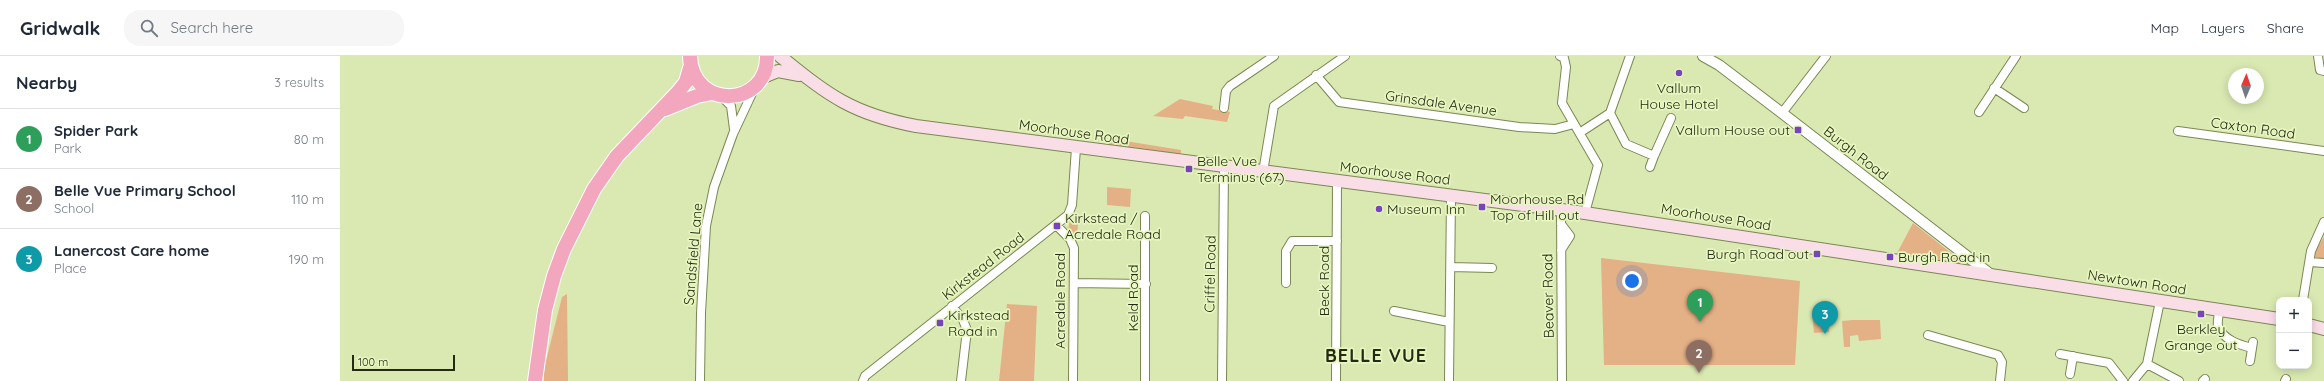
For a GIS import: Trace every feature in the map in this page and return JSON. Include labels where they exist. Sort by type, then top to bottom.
[{"type":"highway","points":[[660,111],[697,96],[716,94],[732,96],[745,93],[759,81],[766,68],[767,56]]},
{"type":"highway","points":[[689,60],[700,85],[716,94]]},
{"type":"highway","points":[[535,381],[545,310],[554,276],[564,249],[594,189],[617,156],[686,82],[689,60]]},
{"type":"main road","name":"Moorhouse Road","points":[[780,56],[806,78],[835,98],[861,112],[884,120],[1076,148],[1586,213],[1961,271],[1990,274]]},
{"type":"main road","name":"Moorhouse Road","points":[[759,81],[778,71],[788,71],[806,78]]},
{"type":"main road","name":"Newtown Road","points":[[1990,274],[2276,319]]},
{"type":"main road","points":[[2312,326],[2324,329]]},
{"type":"street","points":[[1224,108],[1226,91],[1230,86],[1274,56]]},
{"type":"street","points":[[1263,172],[1274,106],[1345,56]]},
{"type":"street","points":[[1560,56],[1564,58],[1566,67],[1562,103],[1598,166],[1586,213]]},
{"type":"street","points":[[1584,130],[1610,113],[1630,56]]},
{"type":"street","name":"Burgh Road","points":[[1703,56],[1719,65],[1967,258],[1990,274]]},
{"type":"street","points":[[1782,113],[1826,56]]},
{"type":"street","points":[[1978,112],[2016,56]]},
{"type":"street","points":[[2318,56],[2320,70],[2324,71]]},
{"type":"street","name":"Grinsdale Avenue","points":[[1316,75],[1339,102],[1519,127],[1555,129],[1574,124]]},
{"type":"street","points":[[733,134],[759,81]]},
{"type":"street","points":[[1994,88],[2024,108]]},
{"type":"street","points":[[716,94],[731,106],[733,113],[733,134]]},
{"type":"street","points":[[1610,113],[1626,144],[1654,156]]},
{"type":"street","points":[[1650,167],[1671,118]]},
{"type":"street","name":"Caxton Road","points":[[2178,131],[2324,151]]},
{"type":"street","name":"Sandsfield Lane","points":[[700,381],[701,313],[706,226],[714,187],[733,134]]},
{"type":"street","name":"Kirkstead Road","points":[[863,381],[865,376],[1068,215],[1072,205],[1076,148]]},
{"type":"street","name":"Criffel Road","points":[[1222,381],[1224,167]]},
{"type":"street","name":"Beck Road","points":[[1336,381],[1337,181]]},
{"type":"street","points":[[1449,381],[1451,195]]},
{"type":"street","name":"Beaver Road","points":[[1561,210],[1560,224],[1570,236],[1561,251],[1562,381]]},
{"type":"street","name":"Keld Road","points":[[1145,216],[1145,381]]},
{"type":"street","points":[[2304,297],[2311,251],[2324,222]]},
{"type":"street","name":"Acredale Road","points":[[1056,226],[1070,239],[1074,248],[1073,381]]},
{"type":"street","points":[[1286,283],[1286,250],[1292,241],[1337,241]]},
{"type":"street","points":[[1961,271],[1967,258]]},
{"type":"street","points":[[2310,262],[2324,263]]},
{"type":"street","points":[[1451,267],[1492,268]]},
{"type":"street","points":[[1074,283],[1146,284]]},
{"type":"street","points":[[2133,381],[2147,364],[2160,301]]},
{"type":"street","points":[[952,306],[963,320],[967,330],[961,381]]},
{"type":"street","points":[[2219,310],[2218,326],[2222,332],[2235,343],[2253,345],[2250,361]]},
{"type":"street","points":[[1394,311],[1450,322]]},
{"type":"street","points":[[1928,335],[1998,355],[2002,362],[2000,381]]},
{"type":"street","points":[[2060,354],[2109,363],[2124,381]]},
{"type":"street","points":[[2070,374],[2073,356]]},
{"type":"street","points":[[2147,364],[2179,381]]},
{"type":"shaded area","points":[[1180,99],[1213,106],[1212,109],[1230,112],[1227,122],[1185,116],[1183,119],[1153,116]]},
{"type":"shaded area","points":[[1113,139],[1181,150],[1181,153],[1176,156],[1105,147]]},
{"type":"shaded area","points":[[1107,187],[1131,189],[1130,207],[1107,205]]},
{"type":"shaded area","points":[[1070,219],[1078,222],[1077,240],[1074,241],[1068,231]]},
{"type":"shaded area","points":[[1913,223],[1960,260],[1961,266],[1896,255]]},
{"type":"shaded area","points":[[2324,237],[2324,259],[2315,257],[2314,253]]},
{"type":"shaded area","points":[[1601,258],[1800,281],[1795,365],[1604,365]]},
{"type":"shaded area","points":[[567,294],[568,381],[544,381],[544,369],[562,297]]},
{"type":"shaded area","points":[[1007,304],[1037,306],[1034,381],[999,381]]},
{"type":"shaded area","points":[[1828,310],[1829,332],[1814,333],[1812,312]]},
{"type":"shaded area","points":[[1880,320],[1881,339],[1859,341],[1858,335],[1850,336],[1850,347],[1844,347],[1842,321]]},
{"type":"place","name":"Vallum House Hotel","points":[[1679,73]]},
{"type":"place","name":"Vallum House out","points":[[1798,130]]},
{"type":"place","name":"Belle Vue Terminus (67)","points":[[1189,169]]},
{"type":"place","name":"Moorhouse Rd Top of Hill out","points":[[1482,207]]},
{"type":"place","name":"Museum Inn","points":[[1379,209]]},
{"type":"place","name":"Kirkstead / Acredale Road","points":[[1057,226]]},
{"type":"place","name":"Burgh Road out","points":[[1817,254]]},
{"type":"place","name":"Burgh Road in","points":[[1890,257]]},
{"type":"place","name":"Berkley Grange out","points":[[2201,314]]},
{"type":"place","name":"Spider Park","points":[[1700,322]]},
{"type":"place","name":"Kirkstead Road in","points":[[940,323]]},
{"type":"place","name":"Lanercost Care home","points":[[1825,334]]},
{"type":"place","name":"Belle Vue Primary School","points":[[1699,373]]},
{"type":"district","name":"BELLE VUE","points":[[1376,355]]}]
